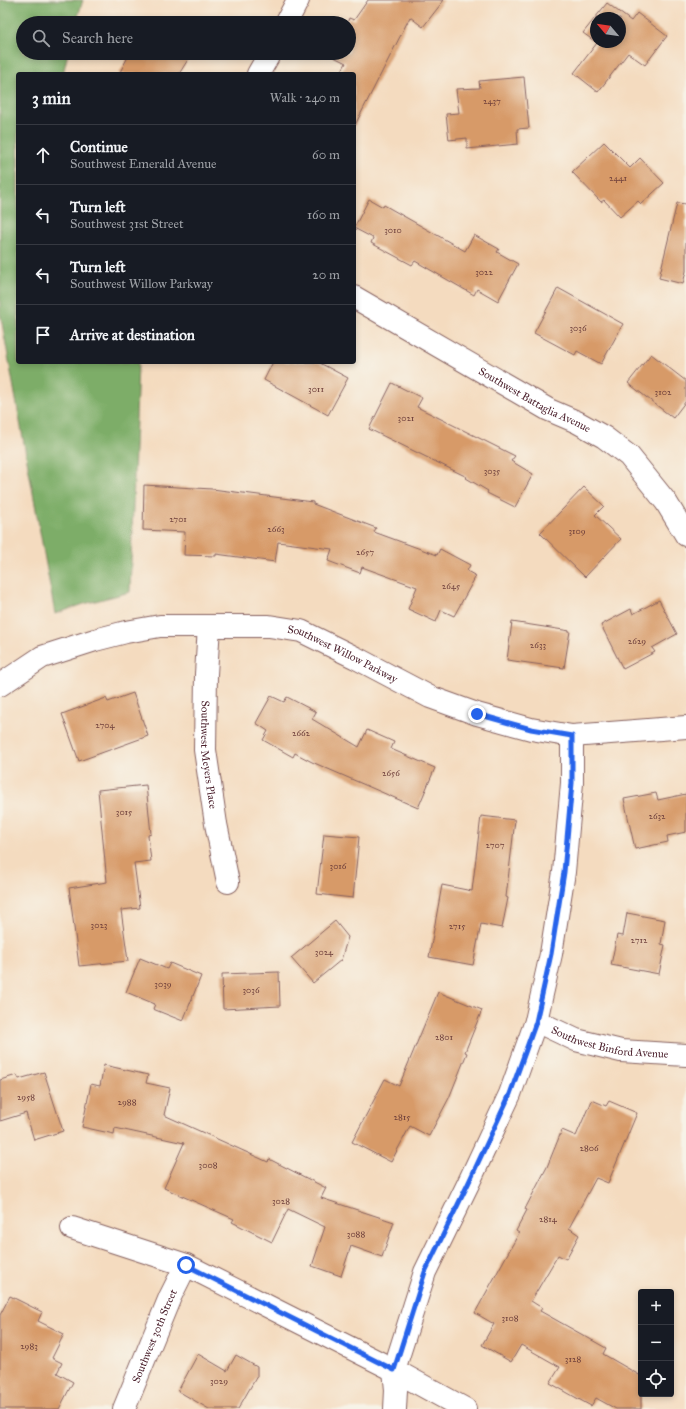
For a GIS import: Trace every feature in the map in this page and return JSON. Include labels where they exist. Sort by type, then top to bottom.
[{"type":"street","points":[[290,16],[298,0]]},
{"type":"street","points":[[259,72],[266,60]]},
{"type":"street","name":"Southwest Battaglia Avenue","points":[[356,298],[549,410],[577,422],[604,437],[629,456],[666,502],[686,535]]},
{"type":"street","name":"Southwest Willow Parkway","points":[[0,685],[42,657],[126,632],[160,626],[269,626],[301,632],[356,658],[430,697],[485,716],[531,729],[572,736],[686,727]]},
{"type":"street","name":"Southwest Meyers Place","points":[[209,626],[206,674],[205,750],[216,824],[228,882]]},
{"type":"street","points":[[395,1409],[396,1390],[394,1370],[425,1272],[510,1094],[536,1022],[551,954],[564,872],[572,783],[572,736]]},
{"type":"street","name":"Southwest Binford Avenue","points":[[536,1022],[576,1040],[621,1051],[686,1055]]},
{"type":"street","points":[[72,1228],[186,1265],[394,1370],[465,1409]]},
{"type":"street","name":"Southwest 30th Street","points":[[124,1409],[170,1297],[186,1265]]},
{"type":"green space","points":[[0,0],[83,0],[78,16],[16,16],[16,60],[66,60],[63,72],[16,72],[16,364],[138,364],[130,592],[84,604],[55,614],[0,312]]},
{"type":"building","points":[[368,0],[444,0],[423,27],[410,17],[356,123],[356,72],[341,72],[346,63],[340,60],[356,60],[356,17]]},
{"type":"building","points":[[607,3],[619,12],[600,12]]},
{"type":"building","points":[[637,13],[667,36],[645,65],[628,53],[598,92],[574,73],[593,48],[626,48],[626,17],[631,21]]},
{"type":"building","points":[[590,24],[590,38],[583,33]]},
{"type":"building","points":[[126,60],[188,60],[180,72],[120,72]]},
{"type":"building","points":[[524,77],[529,128],[517,129],[518,144],[467,149],[467,138],[449,140],[446,114],[459,113],[456,89],[480,88],[479,81]]},
{"type":"building","points":[[604,142],[630,168],[640,158],[664,183],[641,204],[638,201],[620,217],[604,200],[601,202],[572,172]]},
{"type":"building","points":[[369,199],[383,207],[384,205],[465,251],[474,235],[499,249],[497,252],[518,264],[498,301],[477,289],[474,295],[415,261],[412,265],[371,243],[373,238],[356,229],[356,224]]},
{"type":"building","points":[[677,203],[686,204],[686,271],[683,284],[659,278]]},
{"type":"building","points":[[558,288],[623,324],[601,364],[577,351],[575,355],[534,333]]},
{"type":"building","points":[[651,354],[686,381],[686,401],[673,418],[628,383]]},
{"type":"building","points":[[272,364],[322,364],[348,378],[328,415],[264,380]]},
{"type":"building","points":[[392,383],[422,398],[417,407],[515,456],[511,461],[533,474],[515,507],[487,493],[488,491],[466,478],[467,477],[369,429]]},
{"type":"building","points":[[144,485],[212,489],[313,502],[313,504],[376,528],[374,532],[437,555],[440,549],[470,565],[467,571],[476,576],[454,616],[441,610],[436,622],[408,609],[417,587],[362,567],[360,573],[328,561],[332,549],[278,542],[275,562],[216,554],[216,556],[184,555],[185,532],[143,530]]},
{"type":"building","points":[[584,487],[604,506],[595,515],[621,539],[585,577],[540,533]]},
{"type":"building","points":[[659,600],[677,634],[652,648],[655,652],[623,669],[601,625],[631,609],[633,614]]},
{"type":"building","points":[[512,622],[570,631],[564,668],[507,660]]},
{"type":"building","points":[[133,693],[148,736],[79,761],[62,714],[106,698],[108,702]]},
{"type":"building","points":[[271,696],[284,702],[287,697],[316,712],[312,719],[359,747],[367,730],[394,742],[391,749],[435,768],[418,808],[312,762],[295,753],[293,757],[263,740],[268,731],[256,723]]},
{"type":"building","points":[[146,785],[151,834],[148,835],[151,861],[134,863],[140,908],[121,910],[128,961],[79,966],[69,888],[107,882],[98,790]]},
{"type":"building","points":[[656,793],[658,800],[686,794],[686,832],[667,836],[668,842],[635,849],[624,799]]},
{"type":"building","points":[[481,816],[515,820],[506,897],[508,898],[502,928],[481,924],[473,965],[429,957],[442,885],[472,891]]},
{"type":"building","points":[[324,834],[359,837],[353,898],[317,894]]},
{"type":"building","points":[[627,913],[665,920],[661,944],[665,945],[659,974],[611,965],[617,935],[623,936]]},
{"type":"building","points":[[335,921],[348,937],[341,960],[313,983],[291,958]]},
{"type":"building","points":[[140,958],[167,969],[170,963],[201,976],[183,1021],[153,1009],[155,1004],[126,992]]},
{"type":"building","points":[[279,972],[280,1006],[223,1009],[222,974]]},
{"type":"building","points":[[438,992],[482,1010],[449,1098],[429,1136],[410,1126],[391,1162],[352,1142],[385,1079],[399,1086]]},
{"type":"building","points":[[104,1065],[148,1075],[146,1083],[170,1088],[164,1115],[268,1162],[269,1159],[326,1188],[321,1198],[394,1222],[382,1257],[351,1246],[341,1276],[312,1266],[325,1227],[288,1209],[272,1242],[232,1222],[234,1219],[164,1188],[184,1143],[115,1128],[114,1134],[82,1127],[91,1084],[100,1086]]},
{"type":"building","points":[[44,1072],[63,1131],[34,1140],[26,1113],[0,1121],[0,1080],[17,1075],[19,1079]]},
{"type":"building","points":[[592,1100],[606,1106],[609,1101],[637,1113],[608,1183],[596,1178],[569,1228],[579,1235],[566,1259],[558,1255],[531,1301],[542,1308],[540,1311],[606,1348],[603,1354],[638,1374],[638,1397],[641,1397],[641,1409],[616,1409],[596,1398],[591,1406],[550,1383],[560,1367],[521,1345],[511,1362],[482,1345],[494,1324],[475,1313],[519,1233],[516,1231],[527,1210],[525,1209],[547,1167],[562,1130],[576,1136]]},
{"type":"building","points":[[10,1296],[42,1312],[38,1321],[64,1334],[52,1358],[62,1363],[57,1373],[73,1382],[59,1409],[0,1409],[0,1315]]},
{"type":"building","points":[[198,1354],[227,1371],[236,1355],[257,1367],[257,1376],[238,1409],[209,1409],[178,1391]]},
{"type":"route","points":[[186,1265],[394,1370],[425,1272],[510,1094],[536,1022],[551,954],[564,872],[572,783],[572,736],[531,729],[477,714]]}]
